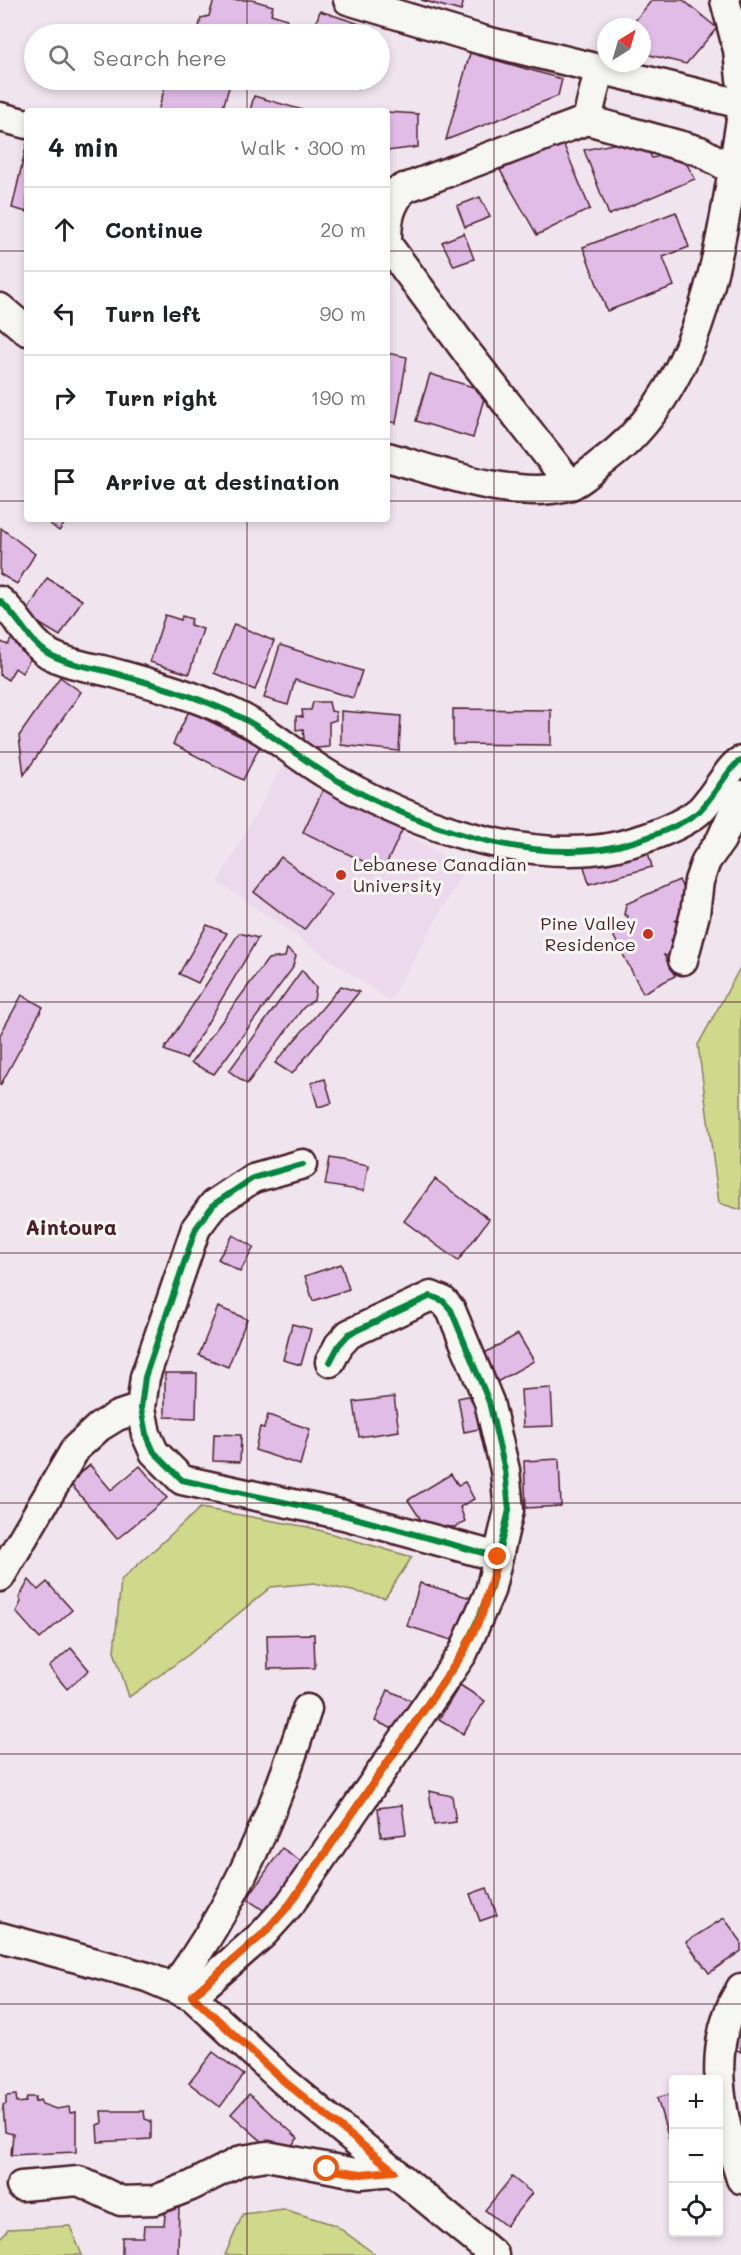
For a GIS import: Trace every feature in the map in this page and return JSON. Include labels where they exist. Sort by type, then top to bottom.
[{"type":"street","points":[[348,0],[482,40],[597,69]]},
{"type":"street","points":[[725,0],[738,50],[741,79]]},
{"type":"street","points":[[587,120],[599,72]]},
{"type":"street","points":[[607,72],[741,104]]},
{"type":"street","points":[[0,117],[24,123]]},
{"type":"street","points":[[390,210],[396,191],[587,120],[700,151],[733,170]]},
{"type":"street","points":[[390,458],[483,484],[534,490],[571,485],[614,454],[636,434],[692,343],[710,291],[741,120]]},
{"type":"street","points":[[390,246],[469,355],[571,485]]},
{"type":"street","points":[[0,309],[24,329]]},
{"type":"street","points":[[0,601],[37,643],[58,658],[166,688],[233,713],[260,727],[325,773],[355,790],[430,824],[483,840],[529,849],[592,850],[644,838],[698,812],[719,790],[732,767],[741,761]]},
{"type":"street","points":[[683,960],[695,914],[699,881],[706,861],[731,840],[741,795]]},
{"type":"street","points":[[303,1164],[253,1178],[214,1204],[196,1228],[145,1377],[141,1408],[146,1434],[154,1452],[182,1480],[344,1515],[498,1557]]},
{"type":"street","points":[[183,1992],[263,1934],[290,1904],[463,1653],[482,1614],[509,1510],[505,1470],[489,1402],[451,1310],[442,1301],[431,1296],[349,1334],[339,1345],[330,1362]]},
{"type":"street","points":[[0,1577],[76,1448],[99,1427],[117,1416],[141,1408]]},
{"type":"street","points":[[183,1992],[197,1955],[246,1870],[282,1787],[307,1709]]},
{"type":"street","points":[[0,1936],[147,1977],[183,1992],[285,2082],[494,2255]]},
{"type":"street","points":[[741,1988],[723,2025],[719,2045],[722,2114],[741,2179]]},
{"type":"street","points":[[21,2186],[79,2181],[121,2201],[155,2200],[190,2186],[242,2160],[267,2156],[361,2174],[394,2171]]},
{"type":"shaded area","name":"Lebanese Canadian University","points":[[285,760],[465,869],[390,1001],[218,882]]},
{"type":"green space","points":[[741,966],[741,1210],[719,1203],[698,1045]]},
{"type":"green space","points":[[200,1508],[308,1527],[412,1557],[385,1598],[314,1583],[271,1587],[188,1655],[129,1697],[114,1651],[121,1580]]},
{"type":"green space","points":[[283,2209],[335,2225],[376,2255],[225,2255],[243,2214]]},
{"type":"green space","points":[[70,2226],[82,2255],[0,2255],[0,2239],[8,2229]]},
{"type":"building","points":[[214,0],[252,0],[273,6],[271,14],[287,19],[285,24],[200,24],[201,18],[209,16]]},
{"type":"building","points":[[421,0],[464,0],[461,11]]},
{"type":"building","points":[[652,0],[683,0],[717,28],[686,64],[651,55],[651,18],[637,18]]},
{"type":"building","points":[[320,11],[360,24],[315,24]]},
{"type":"building","points":[[470,53],[562,79],[558,96],[446,140]]},
{"type":"building","points":[[164,90],[228,90],[223,108],[159,108]]},
{"type":"building","points":[[254,96],[296,108],[251,108]]},
{"type":"building","points":[[390,112],[418,114],[418,147],[390,151]]},
{"type":"building","points":[[641,138],[652,158],[680,152],[695,179],[609,215],[584,150]]},
{"type":"building","points":[[563,143],[590,209],[537,235],[500,170]]},
{"type":"building","points":[[24,156],[24,211],[12,208]]},
{"type":"building","points":[[480,197],[490,217],[465,227],[457,206]]},
{"type":"building","points":[[676,212],[689,247],[663,257],[674,286],[607,311],[583,247]]},
{"type":"building","points":[[464,233],[474,259],[454,266],[442,242]]},
{"type":"building","points":[[390,354],[407,357],[396,423],[390,422]]},
{"type":"building","points":[[430,374],[486,391],[473,438],[416,421]]},
{"type":"building","points":[[48,522],[66,522],[59,531]]},
{"type":"building","points":[[1,528],[35,554],[17,584],[0,574]]},
{"type":"building","points":[[47,578],[82,600],[60,636],[25,615]]},
{"type":"building","points":[[165,615],[181,620],[182,616],[192,619],[190,625],[203,629],[189,674],[150,662]]},
{"type":"building","points":[[234,624],[274,641],[255,690],[214,673]]},
{"type":"building","points":[[14,634],[26,641],[21,651],[31,657],[22,673],[15,668],[8,680],[0,675],[0,644],[1,642],[8,645]]},
{"type":"building","points":[[280,645],[362,671],[353,698],[295,680],[288,705],[264,698]]},
{"type":"building","points":[[60,677],[81,692],[24,775],[19,736]]},
{"type":"building","points":[[313,702],[329,702],[331,711],[336,712],[336,720],[329,722],[329,747],[305,749],[303,729],[296,730],[296,716],[303,717],[302,710],[311,710]]},
{"type":"building","points":[[453,709],[551,710],[551,745],[453,744]]},
{"type":"building","points":[[189,711],[260,746],[243,780],[173,744]]},
{"type":"building","points":[[341,711],[401,716],[399,751],[341,745]]},
{"type":"building","points":[[324,788],[404,826],[383,871],[303,832]]},
{"type":"building","points":[[646,845],[652,867],[589,884],[583,863]]},
{"type":"building","points":[[281,857],[331,895],[304,930],[254,892]]},
{"type":"building","name":"Pine Valley Residence","points":[[679,880],[694,912],[675,921],[686,931],[671,940],[679,954],[673,958],[664,955],[675,976],[643,993],[614,937],[616,927],[625,930],[628,916],[624,915],[626,904]]},
{"type":"building","points":[[207,925],[227,933],[198,983],[179,974]]},
{"type":"building","points":[[239,933],[258,938],[186,1059],[164,1050]]},
{"type":"building","points":[[287,949],[296,956],[292,969],[214,1074],[191,1063],[268,959],[285,957]]},
{"type":"building","points":[[302,970],[316,988],[314,1000],[303,1008],[247,1084],[229,1071]]},
{"type":"building","points":[[341,986],[359,992],[292,1074],[275,1063]]},
{"type":"building","points":[[22,995],[43,1007],[0,1086],[0,1035]]},
{"type":"building","points":[[325,1079],[332,1103],[318,1107],[311,1083]]},
{"type":"building","points":[[330,1158],[368,1165],[364,1191],[325,1185]]},
{"type":"building","points":[[435,1179],[489,1219],[458,1261],[404,1221]]},
{"type":"building","points":[[233,1235],[254,1247],[240,1272],[218,1259]]},
{"type":"building","points":[[341,1264],[349,1289],[313,1301],[305,1276]]},
{"type":"building","points":[[218,1307],[247,1319],[228,1367],[199,1355]]},
{"type":"building","points":[[292,1324],[311,1329],[301,1365],[283,1360]]},
{"type":"building","points":[[518,1334],[534,1361],[497,1382],[481,1355]]},
{"type":"building","points":[[165,1373],[197,1373],[196,1418],[165,1417]]},
{"type":"building","points":[[551,1388],[553,1426],[523,1427],[521,1390]]},
{"type":"building","points":[[482,1393],[489,1427],[464,1432],[458,1398]]},
{"type":"building","points":[[394,1397],[399,1431],[359,1437],[354,1402]]},
{"type":"building","points":[[268,1415],[310,1429],[300,1465],[255,1450],[260,1427],[264,1428]]},
{"type":"building","points":[[214,1434],[241,1435],[240,1462],[213,1461]]},
{"type":"building","points":[[559,1459],[561,1506],[526,1508],[524,1461]]},
{"type":"building","points":[[90,1465],[111,1490],[140,1466],[167,1498],[117,1539],[69,1482]]},
{"type":"building","points":[[451,1474],[458,1485],[465,1482],[474,1499],[460,1507],[465,1521],[455,1527],[432,1526],[427,1529],[408,1500]]},
{"type":"building","points":[[29,1580],[38,1590],[47,1582],[72,1610],[40,1639],[16,1612],[21,1602],[19,1598]]},
{"type":"building","points":[[420,1583],[471,1598],[458,1642],[407,1626]]},
{"type":"building","points":[[314,1634],[315,1668],[268,1669],[267,1635]]},
{"type":"building","points":[[71,1648],[89,1670],[67,1689],[49,1667]]},
{"type":"building","points":[[460,1685],[485,1701],[463,1734],[439,1719]]},
{"type":"building","points":[[388,1690],[415,1702],[402,1733],[375,1721]]},
{"type":"building","points":[[429,1791],[452,1796],[456,1822],[434,1825]]},
{"type":"building","points":[[402,1805],[406,1834],[381,1837],[378,1808]]},
{"type":"building","points":[[282,1848],[304,1863],[269,1914],[247,1899]]},
{"type":"building","points":[[487,1888],[497,1915],[480,1921],[470,1894]]},
{"type":"building","points":[[724,1918],[741,1941],[741,1951],[709,1973],[686,1942]]},
{"type":"building","points":[[741,2013],[741,2052],[725,2044]]},
{"type":"building","points":[[213,2052],[244,2075],[220,2107],[189,2083]]},
{"type":"building","points":[[249,2094],[298,2138],[281,2158],[231,2114]]},
{"type":"building","points":[[669,2094],[669,2140],[657,2098]]},
{"type":"building","points":[[16,2095],[17,2103],[26,2102],[27,2097],[36,2097],[35,2102],[40,2100],[42,2104],[56,2109],[69,2107],[70,2113],[76,2112],[76,2152],[11,2155],[13,2134],[5,2132],[3,2105],[6,2104],[6,2096]]},
{"type":"building","points":[[101,2111],[144,2111],[145,2119],[151,2121],[151,2139],[98,2142],[97,2125],[102,2123]]},
{"type":"building","points":[[512,2177],[532,2193],[506,2226],[485,2210]]},
{"type":"building","points":[[166,2206],[179,2206],[178,2255],[122,2255],[122,2237],[143,2237],[144,2225],[164,2225]]},
{"type":"cycle path","points":[[0,601],[35,642],[49,654],[71,663],[110,672],[219,707],[258,727],[325,773],[386,806],[454,832],[489,841],[524,848],[558,851],[604,849],[632,842],[676,826],[698,812],[732,768],[741,761]]},
{"type":"cycle path","points":[[303,1164],[253,1178],[214,1204],[196,1228],[145,1377],[141,1408],[146,1434],[154,1452],[182,1480],[344,1515],[498,1557]]},
{"type":"cycle path","points":[[192,1996],[263,1934],[290,1904],[463,1653],[490,1591],[509,1510],[505,1470],[489,1402],[451,1310],[443,1301],[431,1296],[349,1334],[339,1345],[330,1362]]},
{"type":"place","name":"Lebanese Canadian University","points":[[341,875]]},
{"type":"place","name":"Pine Valley Residence","points":[[648,934]]},
{"type":"district","name":"Aintoura","points":[[71,1228]]},
{"type":"route","points":[[327,2169],[361,2174],[394,2171],[285,2082],[192,1996],[218,1976],[263,1934],[290,1904],[463,1653],[482,1614],[498,1557]]}]
